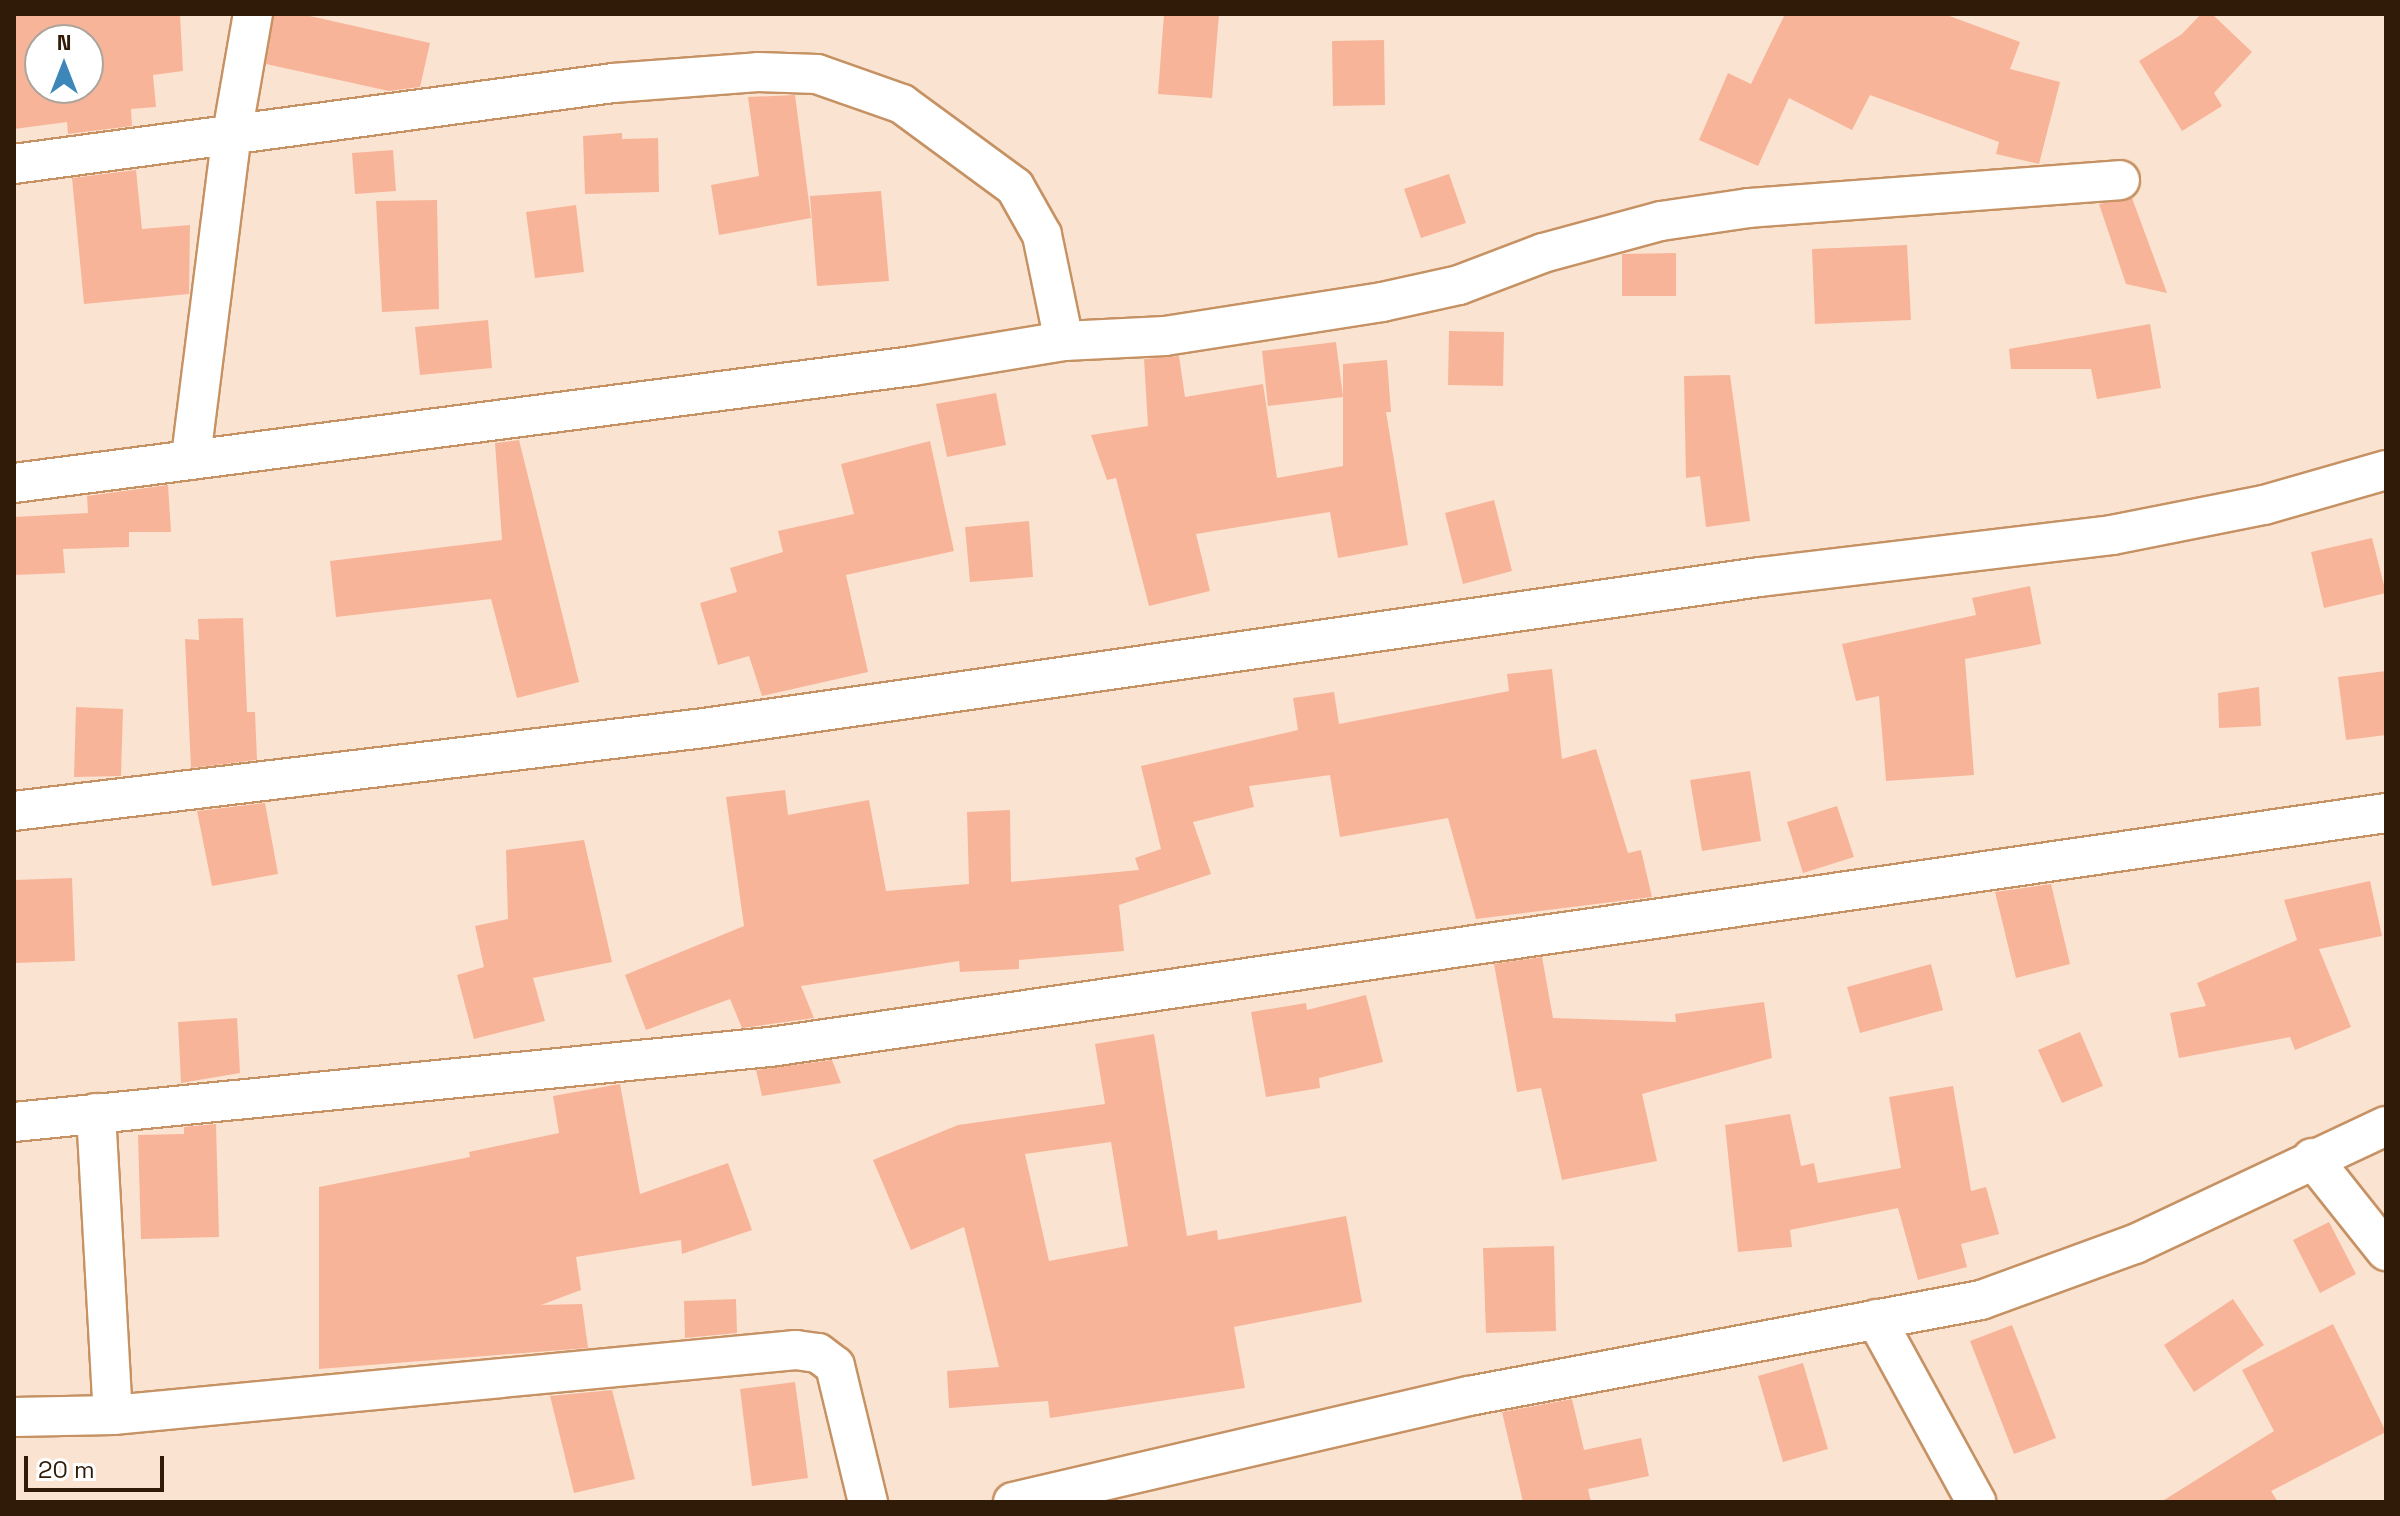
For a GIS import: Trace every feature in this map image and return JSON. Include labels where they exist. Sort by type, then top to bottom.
[{"type":"street","points":[[191,457],[232,134],[253,14]]},
{"type":"street","points":[[14,164],[613,83],[758,72],[817,74],[902,104],[1015,187],[1042,235],[1064,341]]},
{"type":"street","points":[[14,483],[191,457],[913,366],[1064,341],[1165,336],[1382,302],[1459,285],[1543,253],[1661,221],[1749,208],[2120,180]]},
{"type":"street","points":[[14,811],[704,728],[1760,577],[2112,535],[2264,505],[2386,470]]},
{"type":"street","points":[[14,1122],[770,1047],[2386,813]]},
{"type":"street","points":[[96,1113],[113,1415]]},
{"type":"street","points":[[1013,1502],[1469,1396],[1981,1300],[2135,1244],[2312,1158],[2386,1126]]},
{"type":"street","points":[[2312,1158],[2386,1251]]},
{"type":"street","points":[[1876,1319],[1976,1502]]},
{"type":"street","points":[[14,1417],[113,1415],[796,1350],[818,1353],[835,1366],[868,1502]]},
{"type":"building","points":[[14,14],[180,14],[183,71],[153,75],[156,107],[131,109],[132,126],[68,134],[67,122],[14,129]]},
{"type":"building","points":[[274,14],[301,14],[430,43],[420,87],[389,91],[266,64]]},
{"type":"building","points":[[1164,14],[1219,14],[1212,98],[1158,94]]},
{"type":"building","points":[[1785,14],[1944,14],[2020,42],[2010,69],[2060,82],[2039,164],[1996,154],[1999,142],[1870,95],[1852,130],[1789,98],[1758,166],[1699,140],[1728,73],[1751,84]]},
{"type":"building","points":[[2201,14],[2212,14],[2252,52],[2214,93],[2222,106],[2182,131],[2139,61],[2182,34]]},
{"type":"building","points":[[1384,40],[1385,105],[1333,106],[1332,41]]},
{"type":"building","points":[[795,95],[811,218],[719,235],[711,185],[759,176],[748,97]]},
{"type":"building","points":[[622,133],[622,139],[658,138],[659,192],[585,194],[583,136]]},
{"type":"building","points":[[393,150],[396,191],[355,194],[352,153]]},
{"type":"building","points":[[136,170],[142,229],[190,225],[189,294],[84,304],[72,178]]},
{"type":"building","points":[[1449,174],[1466,223],[1421,238],[1404,189]]},
{"type":"building","points":[[881,191],[889,281],[817,286],[810,196]]},
{"type":"building","points":[[2132,198],[2167,293],[2126,284],[2099,204]]},
{"type":"building","points":[[437,200],[439,309],[382,312],[376,201]]},
{"type":"building","points":[[576,205],[584,272],[535,278],[526,212]]},
{"type":"building","points":[[1907,245],[1911,320],[1815,324],[1812,249]]},
{"type":"building","points":[[1676,253],[1676,296],[1622,296],[1622,254]]},
{"type":"building","points":[[488,320],[492,368],[420,375],[415,327]]},
{"type":"building","points":[[2150,324],[2161,388],[2097,399],[2091,369],[2011,369],[2009,349]]},
{"type":"building","points":[[1449,331],[1504,332],[1503,386],[1448,385]]},
{"type":"building","points":[[1336,342],[1343,397],[1268,406],[1262,351]]},
{"type":"building","points":[[1179,356],[1185,397],[1263,384],[1277,478],[1343,466],[1343,364],[1387,360],[1391,412],[1386,412],[1408,545],[1338,558],[1330,512],[1196,534],[1210,591],[1149,606],[1116,478],[1107,480],[1091,435],[1148,426],[1144,359]]},
{"type":"building","points":[[1730,375],[1750,521],[1706,527],[1700,476],[1686,478],[1684,376]]},
{"type":"building","points":[[996,393],[1006,445],[947,457],[936,404]]},
{"type":"building","points":[[519,440],[579,682],[517,698],[491,599],[336,617],[330,561],[502,540],[495,443]]},
{"type":"building","points":[[930,441],[954,551],[846,575],[868,672],[762,696],[749,656],[718,665],[700,603],[737,592],[730,568],[783,552],[778,531],[854,514],[841,464]]},
{"type":"building","points":[[168,485],[171,532],[129,532],[129,547],[63,549],[65,573],[14,575],[14,517],[88,513],[87,496]]},
{"type":"building","points":[[1494,500],[1512,571],[1463,584],[1445,513]]},
{"type":"building","points":[[1029,521],[1033,577],[970,582],[965,527]]},
{"type":"building","points":[[2372,538],[2386,593],[2324,608],[2311,552]]},
{"type":"building","points":[[2030,586],[2041,644],[1965,659],[1974,775],[1886,781],[1879,696],[1856,701],[1842,644],[1976,615],[1972,598]]},
{"type":"building","points":[[243,618],[247,712],[255,712],[257,760],[191,768],[185,639],[199,640],[198,619]]},
{"type":"building","points":[[1552,669],[1562,759],[1596,749],[1628,853],[1641,850],[1652,897],[1476,919],[1448,818],[1340,837],[1330,775],[1249,786],[1254,807],[1193,822],[1211,874],[1119,905],[1124,951],[1019,960],[1019,969],[960,972],[959,961],[801,986],[814,1018],[742,1028],[730,999],[646,1030],[625,975],[744,926],[726,797],[785,790],[788,815],[869,800],[886,891],[969,884],[967,812],[1010,810],[1011,882],[1139,870],[1135,858],[1161,849],[1141,766],[1298,730],[1293,698],[1334,692],[1339,724],[1509,691],[1507,674]]},
{"type":"building","points":[[2386,671],[2386,735],[2346,740],[2338,677]]},
{"type":"building","points":[[2259,687],[2261,726],[2219,728],[2218,693]]},
{"type":"building","points":[[76,707],[123,709],[121,776],[74,777]]},
{"type":"building","points":[[1750,771],[1761,841],[1702,851],[1690,780]]},
{"type":"building","points":[[265,803],[278,874],[212,886],[197,811]]},
{"type":"building","points":[[1837,806],[1854,857],[1803,873],[1787,822]]},
{"type":"building","points":[[584,840],[612,962],[533,978],[545,1021],[474,1039],[457,975],[484,967],[475,926],[508,919],[506,850]]},
{"type":"building","points":[[72,878],[75,961],[14,963],[14,880]]},
{"type":"building","points":[[2370,881],[2382,936],[2319,949],[2351,1027],[2295,1050],[2290,1037],[2179,1058],[2170,1013],[2206,1006],[2197,983],[2297,940],[2284,900]]},
{"type":"building","points":[[2051,884],[2070,964],[2016,978],[1995,892]]},
{"type":"building","points":[[1542,957],[1553,1018],[1676,1022],[1675,1014],[1764,1002],[1772,1058],[1642,1094],[1657,1161],[1562,1180],[1541,1088],[1517,1092],[1494,964]]},
{"type":"building","points":[[1931,964],[1943,1010],[1860,1033],[1847,987]]},
{"type":"building","points":[[1366,995],[1383,1062],[1319,1078],[1320,1088],[1266,1097],[1251,1012],[1306,1003],[1307,1010]]},
{"type":"building","points":[[237,1018],[240,1073],[181,1083],[178,1022]]},
{"type":"building","points":[[2080,1032],[2103,1086],[2062,1103],[2038,1050]]},
{"type":"building","points":[[1154,1034],[1187,1236],[1217,1230],[1218,1240],[1346,1216],[1362,1302],[1234,1327],[1245,1388],[1050,1418],[1048,1401],[949,1408],[947,1371],[999,1367],[964,1227],[911,1250],[873,1160],[958,1125],[1105,1104],[1095,1044]],"holes":[[[1111,1142],[1128,1246],[1049,1261],[1025,1154]]]},
{"type":"building","points":[[832,1060],[841,1083],[762,1096],[756,1070]]},
{"type":"building","points":[[620,1084],[640,1194],[728,1163],[752,1230],[682,1254],[681,1240],[576,1257],[581,1290],[541,1305],[582,1304],[588,1348],[319,1369],[319,1187],[470,1157],[469,1152],[559,1133],[553,1096]]},
{"type":"building","points":[[1953,1086],[1971,1191],[1986,1187],[1999,1234],[1961,1244],[1967,1267],[1918,1280],[1898,1208],[1790,1230],[1792,1247],[1738,1252],[1725,1125],[1790,1114],[1801,1166],[1814,1163],[1818,1183],[1901,1168],[1889,1097]]},
{"type":"building","points":[[216,1124],[219,1237],[141,1239],[138,1135],[184,1134],[184,1127]]},
{"type":"building","points":[[2329,1222],[2356,1274],[2320,1293],[2293,1240]]},
{"type":"building","points":[[1554,1246],[1556,1331],[1486,1333],[1483,1248]]},
{"type":"building","points":[[736,1299],[737,1333],[685,1338],[684,1301]]},
{"type":"building","points":[[2233,1299],[2264,1345],[2194,1392],[2164,1345]]},
{"type":"building","points":[[2333,1324],[2386,1432],[2271,1491],[2278,1502],[2161,1502],[2274,1431],[2242,1370]]},
{"type":"building","points":[[2012,1325],[2056,1438],[2014,1454],[1970,1341]]},
{"type":"building","points":[[1803,1363],[1828,1449],[1783,1462],[1758,1376]]},
{"type":"building","points":[[795,1382],[808,1478],[752,1486],[740,1389]]},
{"type":"building","points":[[612,1390],[635,1479],[574,1493],[550,1396]]},
{"type":"building","points":[[1572,1399],[1584,1450],[1641,1438],[1649,1476],[1588,1489],[1591,1502],[1523,1502],[1502,1412]]}]
